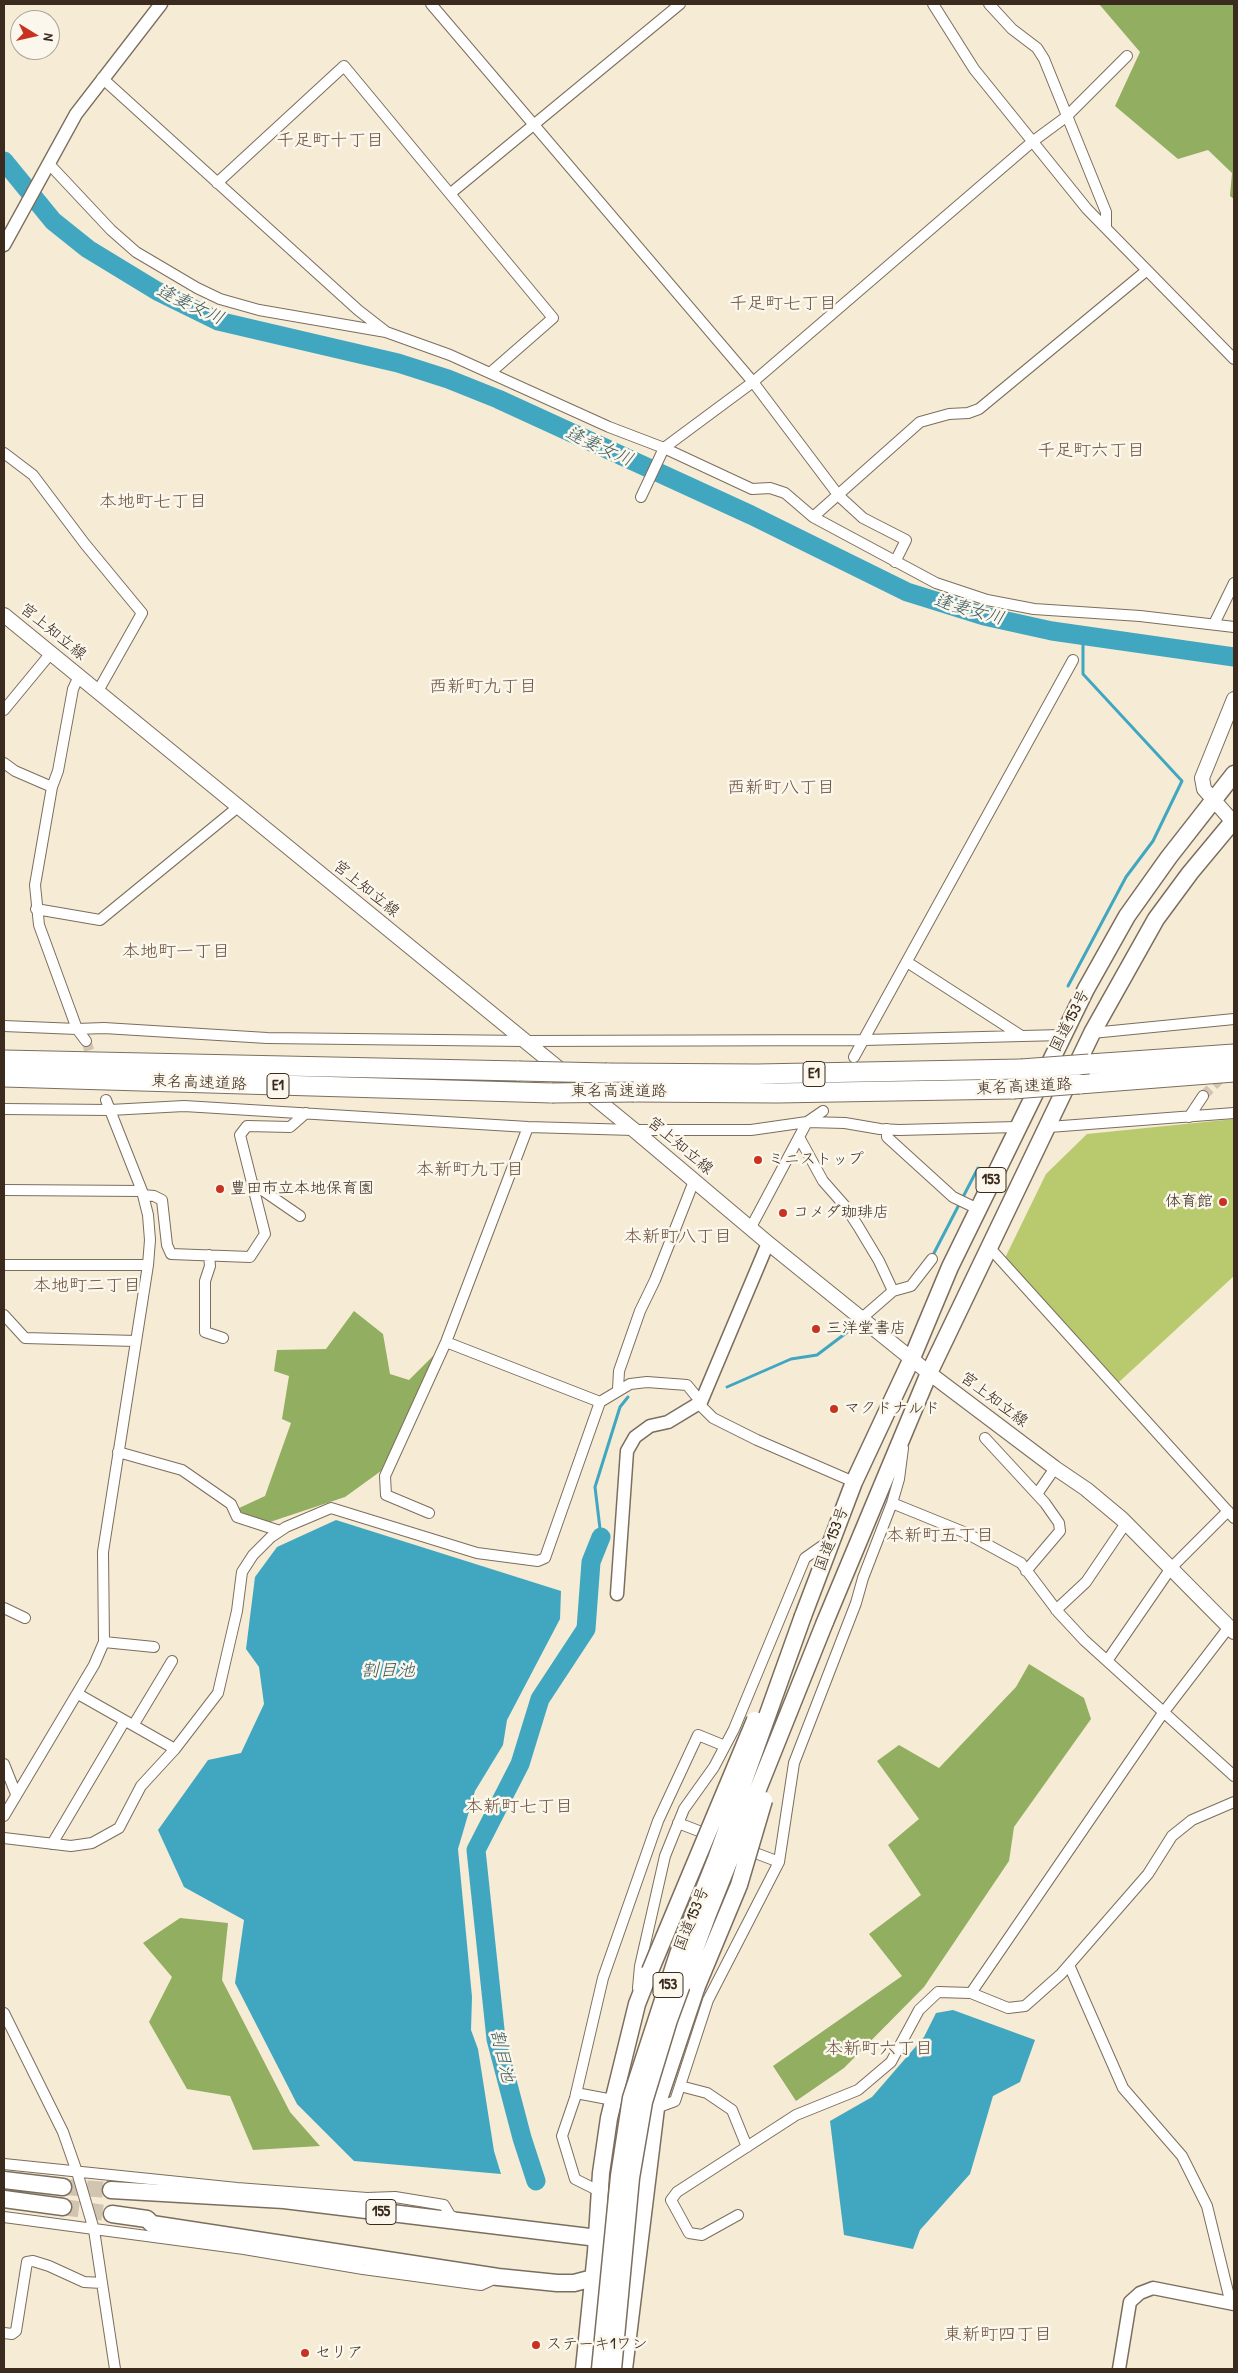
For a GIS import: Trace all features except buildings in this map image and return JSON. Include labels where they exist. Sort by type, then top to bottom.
[{"type":"highway","name":"国道153号","points":[[600,2369],[619,2176],[631,2098],[678,1954],[716,1859],[803,1616],[854,1482],[912,1358],[950,1267],[1062,1035],[1127,916],[1169,857],[1234,774]]},
{"type":"highway","name":"国道153号","points":[[613,2369],[631,2178],[644,2102],[669,2020],[708,1914],[825,1622],[904,1437],[929,1373],[1092,1033],[1156,919],[1190,873],[1234,822]]},
{"type":"highway","name":"東名高速道路","points":[[4,1060],[607,1073],[757,1074],[1021,1069],[1234,1054]]},
{"type":"highway","name":"東名高速道路","points":[[4,1077],[552,1093],[777,1094],[1013,1088],[1234,1072]]},
{"type":"highway","points":[[4,1085],[192,1083]]},
{"type":"highway","name":"153","points":[[584,2369],[599,2191],[609,2118],[637,2004],[791,1631],[803,1616]]},
{"type":"highway","name":"153","points":[[624,2369],[656,2108],[698,1986],[739,1885],[772,1775],[820,1654],[825,1622]]},
{"type":"highway","points":[[4,2180],[63,2187]]},
{"type":"highway","name":"155","points":[[117,2191],[284,2200],[639,2243]]},
{"type":"highway","points":[[4,2199],[62,2207]]},
{"type":"highway","points":[[112,2214],[147,2219],[152,2224],[498,2277],[557,2283],[593,2278],[634,2284]]},
{"type":"highway","points":[[557,2283],[569,2289],[584,2302],[589,2315]]},
{"type":"main road","name":"宮上知立線","points":[[4,615],[634,1130],[768,1244],[929,1373],[1055,1468],[1086,1488],[1126,1523],[1232,1629]]},
{"type":"main road","points":[[1234,699],[1202,778],[1204,789],[1234,822]]},
{"type":"street","points":[[4,245],[76,114],[161,4]]},
{"type":"street","points":[[431,4],[752,382],[839,496],[863,518],[906,540],[895,562]]},
{"type":"street","points":[[451,194],[680,4]]},
{"type":"street","points":[[933,4],[974,70],[1088,209],[1146,272],[1234,359]]},
{"type":"street","points":[[989,4],[1012,29],[1037,48],[1044,60],[1106,212],[1106,227]]},
{"type":"street","points":[[644,493],[663,451],[752,382],[1032,142],[1066,117],[1126,56]]},
{"type":"street","points":[[218,183],[344,66],[553,318],[490,373]]},
{"type":"street","points":[[102,78],[358,310],[386,332]]},
{"type":"street","points":[[47,169],[136,252],[197,288],[220,299],[259,310],[386,332],[450,355],[752,489],[770,488],[785,493],[813,517],[943,586],[1009,605],[1234,627]]},
{"type":"street","points":[[813,517],[839,496],[920,422],[949,414],[968,414],[979,409],[1146,272]]},
{"type":"street","points":[[4,453],[33,475],[85,544],[142,613],[98,691]]},
{"type":"street","points":[[1214,624],[1234,583]]},
{"type":"street","points":[[4,710],[51,653]]},
{"type":"street","points":[[854,1057],[1073,660]]},
{"type":"street","points":[[79,676],[73,689],[58,770],[52,787],[35,885],[36,909],[45,942],[77,1029],[86,1041]]},
{"type":"street","points":[[4,763],[15,771],[52,787]]},
{"type":"street","points":[[36,909],[100,920],[238,807]]},
{"type":"street","points":[[907,962],[1020,1035]]},
{"type":"street","points":[[1092,1033],[1234,1019]]},
{"type":"street","points":[[4,1026],[77,1029],[104,1028],[267,1038],[524,1041],[864,1040],[1062,1035]]},
{"type":"street","points":[[1189,1117],[1203,1096]]},
{"type":"street","points":[[4,1109],[108,1105],[184,1106],[528,1128],[634,1130],[750,1130],[807,1122],[845,1123],[887,1129],[1017,1127]]},
{"type":"street","points":[[4,1816],[78,1694],[104,1642],[103,1552],[148,1265],[149,1231],[142,1193],[108,1105]]},
{"type":"street","points":[[750,1228],[807,1122],[823,1111]]},
{"type":"street","points":[[4,1190],[142,1193],[154,1196],[162,1200],[167,1245],[171,1254],[250,1257],[265,1234],[240,1135],[247,1126],[290,1127],[306,1113]]},
{"type":"street","points":[[1049,1126],[1234,1113]]},
{"type":"street","points":[[429,1513],[405,1505],[386,1495],[385,1476],[446,1342],[528,1128]]},
{"type":"street","points":[[887,1129],[887,1137],[953,1197],[978,1209]]},
{"type":"street","points":[[799,1138],[823,1181],[845,1206],[858,1226],[879,1261],[892,1291]]},
{"type":"street","points":[[618,1389],[619,1371],[640,1311],[655,1280],[694,1181]]},
{"type":"street","points":[[252,1183],[300,1216]]},
{"type":"street","points":[[617,1594],[627,1451],[635,1437],[650,1426],[668,1422],[684,1414],[699,1402],[768,1244]]},
{"type":"street","points":[[989,1246],[1231,1515],[1171,1568],[1107,1661]]},
{"type":"street","points":[[209,1255],[210,1266],[205,1281],[205,1332],[223,1338]]},
{"type":"street","points":[[862,1318],[892,1291],[911,1286],[932,1259]]},
{"type":"street","points":[[4,1265],[148,1265]]},
{"type":"street","points":[[4,1316],[25,1338],[136,1340]]},
{"type":"street","points":[[446,1342],[600,1402]]},
{"type":"street","points":[[4,1838],[71,1846],[92,1843],[118,1828],[141,1786],[175,1749],[218,1693],[237,1611],[242,1572],[253,1555],[271,1536],[320,1511],[338,1509],[477,1553],[538,1561],[545,1558],[600,1402],[618,1389],[630,1384],[647,1382],[687,1385],[713,1418],[757,1440],[854,1482]]},
{"type":"street","points":[[656,2108],[675,2101],[708,2000],[779,1862],[794,1763],[856,1603],[863,1578],[892,1503],[899,1478],[904,1437]]},
{"type":"street","points":[[985,1438],[1037,1494],[1059,1523],[1060,1531],[1026,1571]]},
{"type":"street","points":[[118,1452],[182,1470],[231,1504],[237,1517],[280,1531]]},
{"type":"street","points":[[1037,1494],[1055,1468]]},
{"type":"street","points":[[892,1503],[986,1543],[1021,1563],[1056,1610],[1107,1661],[1234,1776]]},
{"type":"street","points":[[1056,1610],[1086,1582],[1126,1523]]},
{"type":"street","points":[[637,2004],[640,1966],[665,1856],[678,1823],[684,1809],[725,1746],[745,1705],[805,1558],[832,1539]]},
{"type":"street","points":[[4,1608],[25,1618]]},
{"type":"street","points":[[971,1993],[1163,1713],[1232,1629]]},
{"type":"street","points":[[104,1642],[154,1647]]},
{"type":"street","points":[[52,1844],[129,1723],[172,1661]]},
{"type":"street","points":[[78,1694],[175,1749]]},
{"type":"street","points":[[599,2191],[575,2179],[562,2136],[576,2093],[603,1978],[658,1821],[698,1735],[725,1746]]},
{"type":"street","points":[[4,1764],[16,1794]]},
{"type":"street","points":[[738,2216],[702,2234],[688,2233],[671,2200],[677,2192],[796,2115],[858,2090],[891,2062],[919,2010],[938,1992],[971,1993],[1008,2008],[1025,2006],[1043,1992],[1069,1965],[1148,1874],[1172,1836],[1192,1820],[1234,1802]]},
{"type":"street","points":[[678,1823],[779,1862]]},
{"type":"street","points":[[1069,1965],[1123,2088],[1182,2156],[1207,2206],[1229,2296],[1234,2303]]},
{"type":"street","points":[[4,2013],[63,2132],[77,2172],[94,2230],[115,2369]]},
{"type":"street","points":[[680,2086],[707,2093],[732,2110],[747,2146]]},
{"type":"street","points":[[576,2093],[613,2100]]},
{"type":"street","points":[[4,2164],[237,2188],[367,2198],[395,2197],[444,2205],[450,2215],[459,2221]]},
{"type":"street","points":[[4,2217],[244,2249],[363,2269],[481,2285],[498,2277]]},
{"type":"street","points":[[4,2333],[12,2334],[16,2332],[27,2262],[33,2261],[49,2266],[84,2282],[102,2283]]},
{"type":"street","points":[[1119,2369],[1130,2302],[1140,2293],[1153,2288],[1234,2303]]},
{"type":"green space","points":[[1099,4],[1234,4],[1234,199],[1230,196],[1232,173],[1208,150],[1178,159],[1115,106],[1140,52]]},
{"type":"green space","points":[[1234,1119],[1234,1276],[1119,1382],[1005,1258],[1046,1174],[1087,1134]]},
{"type":"green space","points":[[354,1311],[383,1334],[390,1374],[409,1380],[435,1354],[381,1471],[345,1497],[261,1525],[237,1509],[265,1496],[291,1423],[282,1419],[289,1376],[274,1371],[277,1350],[326,1349]]},
{"type":"green space","points":[[1029,1664],[1084,1698],[1091,1719],[1014,1827],[1009,1861],[924,1987],[844,2068],[796,2101],[773,2066],[902,1976],[869,1934],[921,1895],[888,1845],[919,1819],[877,1761],[899,1745],[939,1768],[1016,1687]]},
{"type":"green space","points":[[180,1918],[228,1923],[222,1980],[290,2112],[320,2146],[253,2150],[230,2096],[187,2089],[149,2022],[172,1977],[143,1943]]},
{"type":"water","name":"割目池","points":[[336,1520],[561,1591],[560,1619],[507,1720],[503,1745],[475,1791],[458,1849],[472,1997],[471,2030],[478,2049],[494,2151],[501,2174],[354,2161],[297,2104],[235,1983],[244,1920],[184,1887],[158,1830],[208,1760],[241,1753],[264,1704],[259,1667],[246,1649],[255,1577],[277,1547]]},
{"type":"water","points":[[953,2010],[1035,2040],[1020,2082],[993,2096],[970,2174],[920,2230],[913,2249],[844,2235],[830,2121],[872,2097],[924,2037],[936,2013]]},
{"type":"waterway","name":"逢妻女川","points":[[4,161],[53,221],[88,249],[157,291],[218,321],[398,363],[448,379],[498,399],[751,515],[907,592],[984,616],[1052,631],[1234,657]]},
{"type":"waterway","points":[[1068,986],[1126,877],[1153,841],[1182,781],[1083,674],[1083,636]]},
{"type":"waterway","points":[[934,1253],[978,1168]]},
{"type":"waterway","points":[[727,1387],[791,1359],[817,1355],[858,1324]]},
{"type":"waterway","points":[[601,1537],[595,1487],[620,1407],[628,1397]]},
{"type":"waterway","name":"割目池","points":[[536,2181],[522,2138],[496,2039],[476,1850],[520,1764],[540,1699],[586,1629],[591,1562],[601,1537]]},
{"type":"waterway","name":"割目池","points":[[536,2181],[536,2188]]},
{"type":"tunnel","points":[[86,1041],[94,1064]]},
{"type":"tunnel","points":[[1203,1096],[1226,1073]]},
{"type":"tunnel","points":[[63,2187],[111,2190]]},
{"type":"tunnel","points":[[63,2207],[112,2214]]},
{"type":"place","name":"ミニストップ","points":[[758,1160]]},
{"type":"place","name":"豊田市立本地保育園","points":[[220,1189]]},
{"type":"place","name":"体育館","points":[[1223,1202]]},
{"type":"place","name":"コメダ珈琲店","points":[[783,1213]]},
{"type":"place","name":"三洋堂書店","points":[[816,1329]]},
{"type":"place","name":"マクドナルド","points":[[834,1409]]},
{"type":"place","name":"ステーキ1ワン","points":[[536,2345]]},
{"type":"place","name":"セリア","points":[[305,2353]]},
{"type":"district","name":"千足町十丁目","points":[[330,141]]},
{"type":"district","name":"千足町七丁目","points":[[783,304]]},
{"type":"district","name":"千足町六丁目","points":[[1091,451]]},
{"type":"district","name":"本地町七丁目","points":[[153,502]]},
{"type":"district","name":"西新町九丁目","points":[[483,687]]},
{"type":"district","name":"西新町八丁目","points":[[781,788]]},
{"type":"district","name":"本地町一丁目","points":[[176,952]]},
{"type":"district","name":"本新町九丁目","points":[[470,1170]]},
{"type":"district","name":"本新町八丁目","points":[[678,1237]]},
{"type":"district","name":"本地町二丁目","points":[[87,1286]]},
{"type":"district","name":"本新町五丁目","points":[[940,1536]]},
{"type":"district","name":"本新町七丁目","points":[[519,1807]]},
{"type":"district","name":"本新町六丁目","points":[[879,2049]]},
{"type":"district","name":"東新町四丁目","points":[[998,2335]]}]
